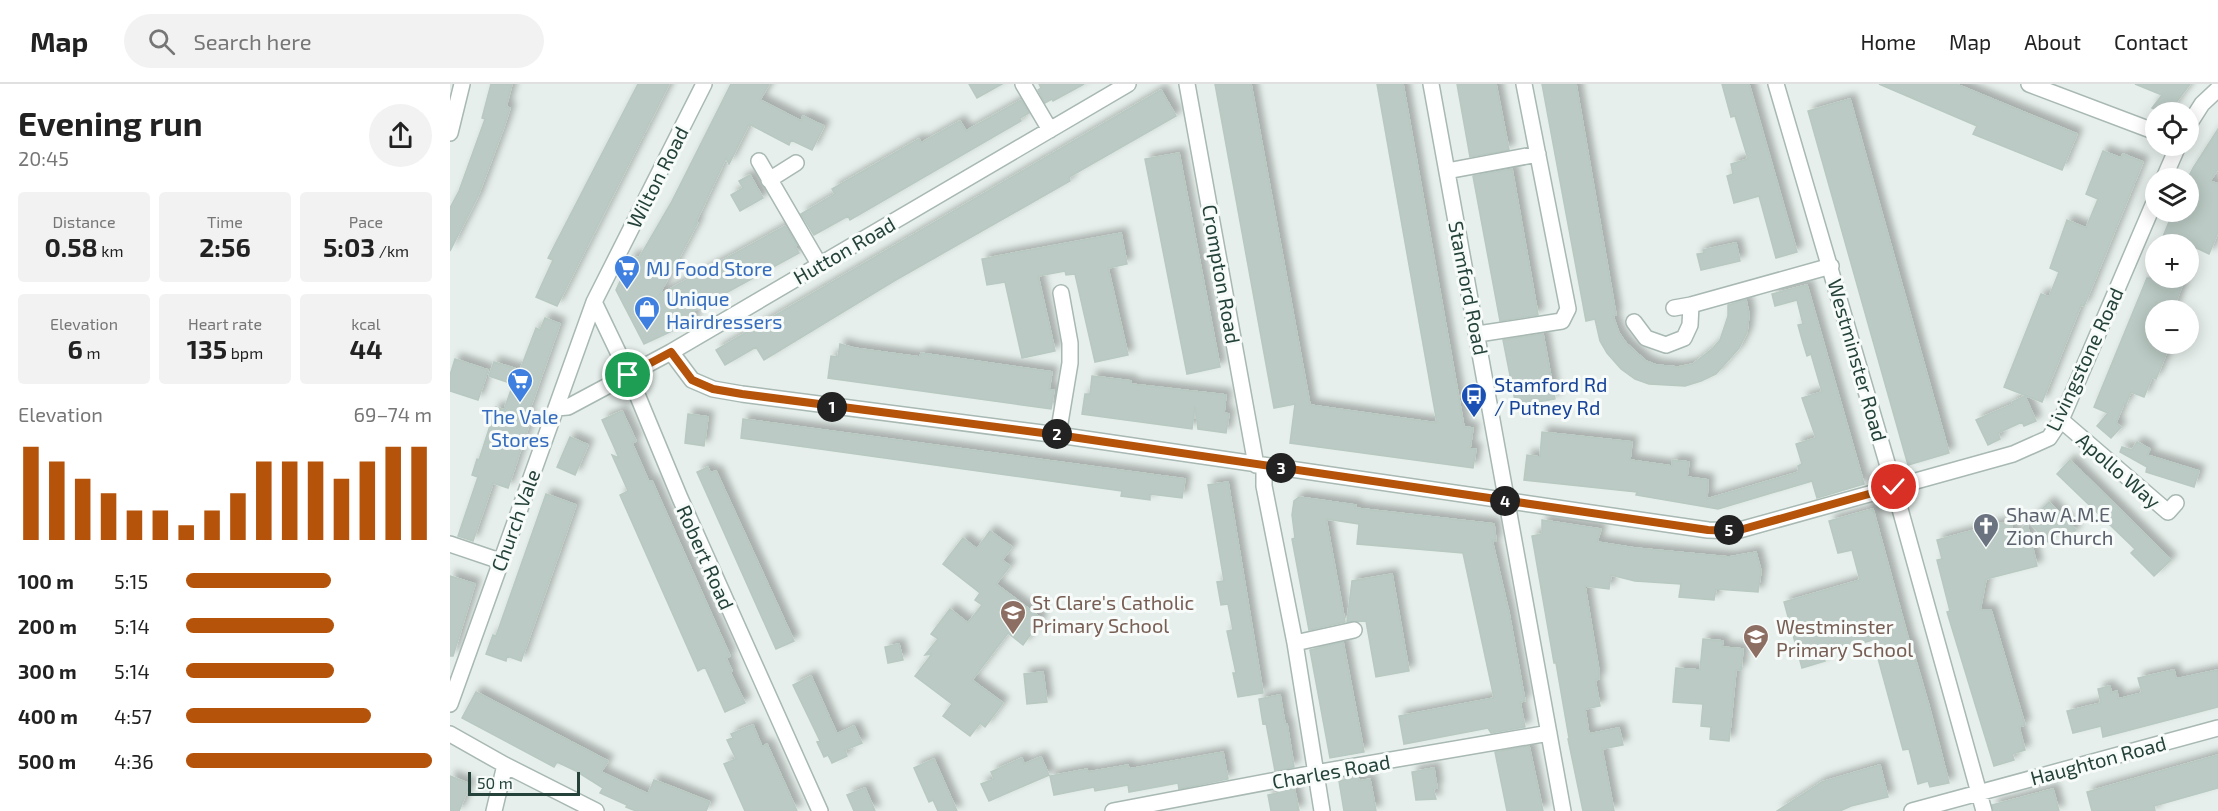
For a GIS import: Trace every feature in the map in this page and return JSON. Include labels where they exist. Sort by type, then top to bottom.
[{"type":"street","points":[[450,134],[462,84]]},
{"type":"street","name":"Wilton Road","points":[[594,302],[704,84]]},
{"type":"street","points":[[1023,84],[1050,130]]},
{"type":"street","name":"Hutton Road","points":[[556,408],[568,407],[671,352],[1128,84]]},
{"type":"street","name":"Crompton Road","points":[[1187,84],[1295,643],[1322,811]]},
{"type":"street","name":"Stamford Road","points":[[1431,84],[1563,811]]},
{"type":"street","points":[[1478,334],[1562,321],[1568,309],[1524,84]]},
{"type":"street","name":"Westminster Road","points":[[1776,84],[1831,266],[1984,811]]},
{"type":"street","points":[[2029,84],[2145,128]]},
{"type":"street","points":[[2199,109],[2218,89]]},
{"type":"street","points":[[1446,171],[1538,154]]},
{"type":"street","points":[[759,161],[819,264]]},
{"type":"street","points":[[769,180],[796,163]]},
{"type":"street","name":"Livingstone Road","points":[[671,352],[692,380],[713,389],[1058,435],[1708,530],[1736,531],[2013,454],[2049,438],[2061,420],[2146,222]]},
{"type":"street","points":[[1674,308],[1831,266]]},
{"type":"street","points":[[1058,435],[1070,363],[1070,343],[1061,293]]},
{"type":"street","name":"Robert Road","points":[[594,302],[820,811]]},
{"type":"street","name":"Church Vale","points":[[450,704],[594,302]]},
{"type":"street","points":[[1635,322],[1646,338],[1666,345],[1683,338],[1690,325],[1691,305]]},
{"type":"street","name":"Apollo Way","points":[[2061,420],[2168,512],[2176,503]]},
{"type":"street","points":[[450,544],[500,561]]},
{"type":"street","points":[[1295,643],[1354,630]]},
{"type":"street","name":"Haughton Road","points":[[1912,811],[2218,728]]},
{"type":"street","name":"Charles Road","points":[[1113,811],[1550,733]]},
{"type":"street","points":[[450,734],[596,811]]},
{"type":"street","points":[[494,811],[505,765]]},
{"type":"building","points":[[491,84],[512,84],[506,107],[510,108],[478,196],[450,251],[450,208],[459,191],[485,119],[482,118]]},
{"type":"building","points":[[638,84],[669,84],[557,306],[536,297],[553,260],[548,258]]},
{"type":"building","points":[[731,84],[769,84],[760,100],[801,121],[803,116],[824,126],[812,150],[791,140],[789,145],[749,124],[729,164],[726,158],[695,224],[698,222],[659,295],[785,226],[797,245],[795,246],[799,253],[691,312],[696,320],[644,344],[616,290],[632,256],[639,258],[671,203]]},
{"type":"building","points":[[969,84],[1002,84],[977,98]]},
{"type":"building","points":[[1039,84],[1084,84],[1045,103],[1038,90],[1041,88]]},
{"type":"building","points":[[1215,84],[1251,84],[1310,405],[1437,423],[1377,84],[1403,84],[1464,427],[1473,428],[1470,449],[1476,449],[1473,468],[1290,443],[1295,404],[1274,408]]},
{"type":"building","points":[[1457,84],[1496,84],[1509,150],[1470,157]]},
{"type":"building","points":[[1542,84],[1576,84],[1616,315],[1613,316],[1619,333],[1626,343],[1646,361],[1656,365],[1678,367],[1693,364],[1720,340],[1728,316],[1728,305],[1746,300],[1749,314],[1747,332],[1739,348],[1716,374],[1685,386],[1649,384],[1635,379],[1621,369],[1607,353],[1600,341],[1595,319],[1586,321]]},
{"type":"building","points":[[1722,84],[1749,84],[1797,252],[1776,258],[1759,196],[1734,203],[1727,176],[1733,174],[1731,164],[1748,159],[1735,116],[1731,117]]},
{"type":"building","points":[[1879,84],[1956,84],[2077,134],[2062,170],[1973,134],[1977,126]]},
{"type":"building","points":[[2135,84],[2190,84],[2176,102],[2157,102],[2162,95]]},
{"type":"building","points":[[1161,90],[1176,116],[1069,177],[1070,181],[894,281],[764,360],[756,347],[725,365],[716,350]]},
{"type":"building","points":[[1850,99],[1949,453],[1908,465],[1808,111]]},
{"type":"building","points":[[1021,100],[1029,113],[1020,118],[1021,121],[850,220],[848,216],[814,235],[801,214],[835,194],[832,189],[919,139],[921,143],[960,121],[966,131]]},
{"type":"building","points":[[2218,129],[2218,169],[2210,181],[2218,184],[2218,232],[2209,254],[2199,249],[2199,234],[2164,234],[2169,222],[2199,222],[2199,168],[2193,168]]},
{"type":"building","points":[[2103,151],[2121,158],[2123,154],[2143,162],[2042,402],[2004,387],[2041,294],[2049,297],[2059,272],[2050,268],[2067,220],[2086,228],[2098,199],[2086,194]]},
{"type":"building","points":[[1179,153],[1220,367],[1187,374],[1145,159]]},
{"type":"building","points":[[1512,169],[1538,315],[1500,321],[1473,176]]},
{"type":"building","points":[[750,175],[763,198],[740,211],[731,195],[743,188],[739,181]]},
{"type":"building","points":[[1121,233],[1127,264],[1108,268],[1128,355],[1095,362],[1075,274],[1066,275],[1065,271],[1038,276],[1055,351],[1022,358],[1005,282],[987,285],[982,259]]},
{"type":"building","points":[[1736,243],[1740,261],[1701,270],[1697,254],[1704,253],[1703,250]]},
{"type":"building","points":[[2145,283],[2145,288],[2181,288],[2176,300],[2145,300],[2145,354],[2166,354],[2156,379],[2152,377],[2144,397],[2131,392],[2116,423],[2121,427],[2111,438],[2097,426],[2108,413],[2094,407]]},
{"type":"building","points":[[1807,285],[1864,484],[1817,498],[1812,481],[1718,509],[1636,495],[1637,492],[1524,480],[1527,455],[1540,457],[1542,432],[1632,442],[1630,460],[1672,466],[1672,460],[1689,462],[1687,477],[1708,480],[1707,499],[1799,472],[1798,466],[1802,464],[1796,444],[1816,438],[1802,398],[1822,392],[1811,354],[1807,356],[1798,325],[1803,324],[1797,300],[1775,306],[1772,294]]},
{"type":"building","points":[[545,318],[560,324],[527,417],[531,419],[508,488],[493,483],[473,541],[458,536],[478,477],[472,475],[477,459],[479,460],[496,407],[504,410],[513,384],[489,376],[494,362],[520,370],[536,328],[540,330]]},
{"type":"building","points":[[1543,334],[1555,399],[1516,406],[1503,340]]},
{"type":"building","points":[[840,344],[920,357],[921,353],[1052,372],[1049,390],[1054,390],[1051,409],[828,378],[831,356],[838,357]]},
{"type":"building","points":[[455,359],[488,370],[478,400],[450,391],[450,375]]},
{"type":"building","points":[[1092,376],[1131,381],[1131,384],[1226,395],[1224,413],[1229,414],[1226,433],[1198,429],[1195,406],[1192,429],[1082,414],[1085,394],[1090,394]]},
{"type":"building","points":[[2025,396],[2036,421],[2024,426],[2022,422],[1998,433],[2000,439],[1988,445],[1976,420],[2013,404],[2012,402]]},
{"type":"building","points":[[622,411],[636,441],[632,443],[649,482],[652,481],[730,656],[726,658],[732,671],[730,672],[745,703],[725,712],[705,667],[698,671],[620,495],[628,491],[612,455],[619,458],[602,420]]},
{"type":"building","points":[[688,414],[708,417],[704,446],[685,443]]},
{"type":"building","points":[[743,419],[1185,479],[1182,498],[1150,494],[1150,500],[1121,496],[1122,491],[741,438]]},
{"type":"building","points":[[570,437],[588,445],[575,475],[557,467]]},
{"type":"building","points":[[2137,442],[2150,449],[2147,455],[2199,471],[2194,487],[2146,472],[2147,467],[2120,452],[2122,447],[2132,450]]},
{"type":"building","points":[[2070,460],[2171,560],[2154,576],[2131,553],[2135,549],[2057,474]]},
{"type":"building","points":[[708,467],[710,473],[716,471],[794,641],[776,649],[697,472]]},
{"type":"building","points":[[1228,482],[1263,693],[1238,697],[1233,673],[1236,673],[1227,631],[1233,630],[1228,604],[1221,605],[1217,582],[1224,581],[1208,485]]},
{"type":"building","points":[[546,494],[576,505],[521,661],[507,656],[506,661],[486,654],[493,635],[496,636]]},
{"type":"building","points":[[1299,497],[1356,505],[1355,508],[1494,524],[1496,541],[1492,540],[1509,613],[1525,701],[1520,702],[1525,727],[1491,733],[1488,728],[1404,744],[1399,716],[1494,698],[1463,553],[1357,544],[1359,524],[1326,519],[1345,622],[1309,630],[1292,539],[1295,538],[1292,515],[1294,501]]},
{"type":"building","points":[[2049,502],[2076,530],[2067,538],[2060,530],[2048,542],[2029,522]]},
{"type":"building","points":[[1873,509],[1949,783],[1930,787],[1928,781],[1918,784],[1909,749],[1903,750],[1873,640],[1822,654],[1825,661],[1802,668],[1784,602],[1860,580],[1852,550],[1838,553],[1829,521]]},
{"type":"building","points":[[1542,520],[1601,529],[1597,542],[1635,548],[1729,557],[1756,552],[1761,571],[1758,592],[1716,589],[1714,600],[1679,597],[1681,584],[1635,581],[1611,575],[1609,589],[1585,586],[1599,671],[1599,679],[1595,680],[1600,706],[1585,709],[1589,734],[1619,728],[1623,745],[1602,749],[1614,811],[1583,811],[1532,536],[1542,534]]},
{"type":"building","points":[[2001,523],[2011,524],[2014,536],[2027,524],[2037,566],[1986,579],[1980,610],[1991,610],[2025,725],[2019,727],[2025,750],[2012,754],[2014,760],[1994,766],[1947,612],[1950,611],[1937,560],[1942,559],[1937,540]]},
{"type":"building","points":[[990,531],[1012,547],[1002,560],[1010,566],[996,584],[1042,619],[1023,645],[1008,633],[972,680],[1003,703],[985,727],[980,723],[970,736],[943,716],[952,704],[915,676],[932,654],[925,655],[938,639],[931,634],[950,609],[968,623],[982,605],[975,600],[980,593],[943,564],[963,538],[977,549]]},
{"type":"building","points":[[1392,574],[1409,671],[1376,677],[1366,621],[1347,622],[1352,581]]},
{"type":"building","points":[[450,576],[475,584],[453,656],[450,656]]},
{"type":"building","points":[[1703,639],[1723,641],[1722,647],[1743,649],[1741,670],[1736,670],[1729,741],[1710,739],[1711,727],[1701,726],[1703,704],[1673,702],[1676,668],[1700,670]]},
{"type":"building","points":[[1343,642],[1364,752],[1330,758],[1310,650]]},
{"type":"building","points":[[899,644],[903,660],[888,663],[885,647]]},
{"type":"building","points":[[2174,670],[2176,679],[2218,670],[2218,707],[2103,737],[2101,726],[2073,733],[2067,711],[2101,703],[2098,689],[2110,686],[2111,693],[2117,691],[2118,699],[2142,693],[2138,678]]},
{"type":"building","points":[[1043,672],[1047,702],[1027,704],[1024,674]]},
{"type":"building","points":[[811,676],[837,734],[854,726],[862,743],[845,750],[847,756],[832,763],[828,755],[824,757],[817,742],[820,741],[793,685]]},
{"type":"building","points":[[476,692],[608,761],[601,772],[648,794],[654,780],[710,802],[706,811],[636,811],[626,807],[627,805],[600,793],[603,788],[576,771],[557,762],[554,767],[462,718]]},
{"type":"building","points":[[1280,695],[1294,767],[1275,771],[1259,699]]},
{"type":"building","points":[[753,725],[762,747],[767,744],[797,811],[745,811],[724,764],[736,759],[727,740],[733,738],[731,734]]},
{"type":"building","points":[[1529,746],[1543,811],[1507,811],[1495,752]]},
{"type":"building","points":[[1223,752],[1228,779],[1179,789],[1178,783],[1129,792],[1128,785],[1095,791],[1094,787],[1054,795],[1050,776],[1128,765],[1129,769]]},
{"type":"building","points":[[2218,755],[2218,788],[2154,806],[2155,811],[2092,811],[2087,792]]},
{"type":"building","points":[[1041,757],[1049,775],[989,801],[981,784],[994,779],[991,772],[1022,758],[1024,764]]},
{"type":"building","points":[[934,759],[957,811],[938,811],[933,800],[929,802],[914,768]]},
{"type":"building","points":[[1880,765],[1888,797],[1840,811],[1777,811],[1822,782]]},
{"type":"building","points":[[1434,768],[1437,788],[1433,789],[1436,799],[1416,800],[1412,772]]},
{"type":"building","points":[[450,776],[470,784],[459,811],[450,811]]},
{"type":"building","points":[[1358,777],[1359,781],[1370,779],[1376,811],[1344,811],[1339,781]]},
{"type":"building","points":[[1294,787],[1299,811],[1271,811],[1268,795],[1278,793],[1278,790]]},
{"type":"building","points":[[865,788],[875,811],[854,811],[847,795]]},
{"type":"building","points":[[2053,789],[2059,811],[1994,811],[1992,805]]},
{"type":"place","name":"MJ Food Store","points":[[627,291]]},
{"type":"place","name":"Unique Hairdressers","points":[[647,332]]},
{"type":"place","name":"The Vale Stores","points":[[520,404]]},
{"type":"place","name":"Stamford Rd / Putney Rd","points":[[1474,419]]},
{"type":"place","name":"Shaw A.M.E Zion Church","points":[[1986,549]]},
{"type":"place","name":"St Clare's Catholic Primary School","points":[[1013,636]]},
{"type":"place","name":"Westminster Primary School","points":[[1756,660]]},
{"type":"route","points":[[628,375],[671,352],[692,380],[713,389],[742,394],[1058,435],[1708,530],[1736,531],[1767,524],[1894,487]]}]
